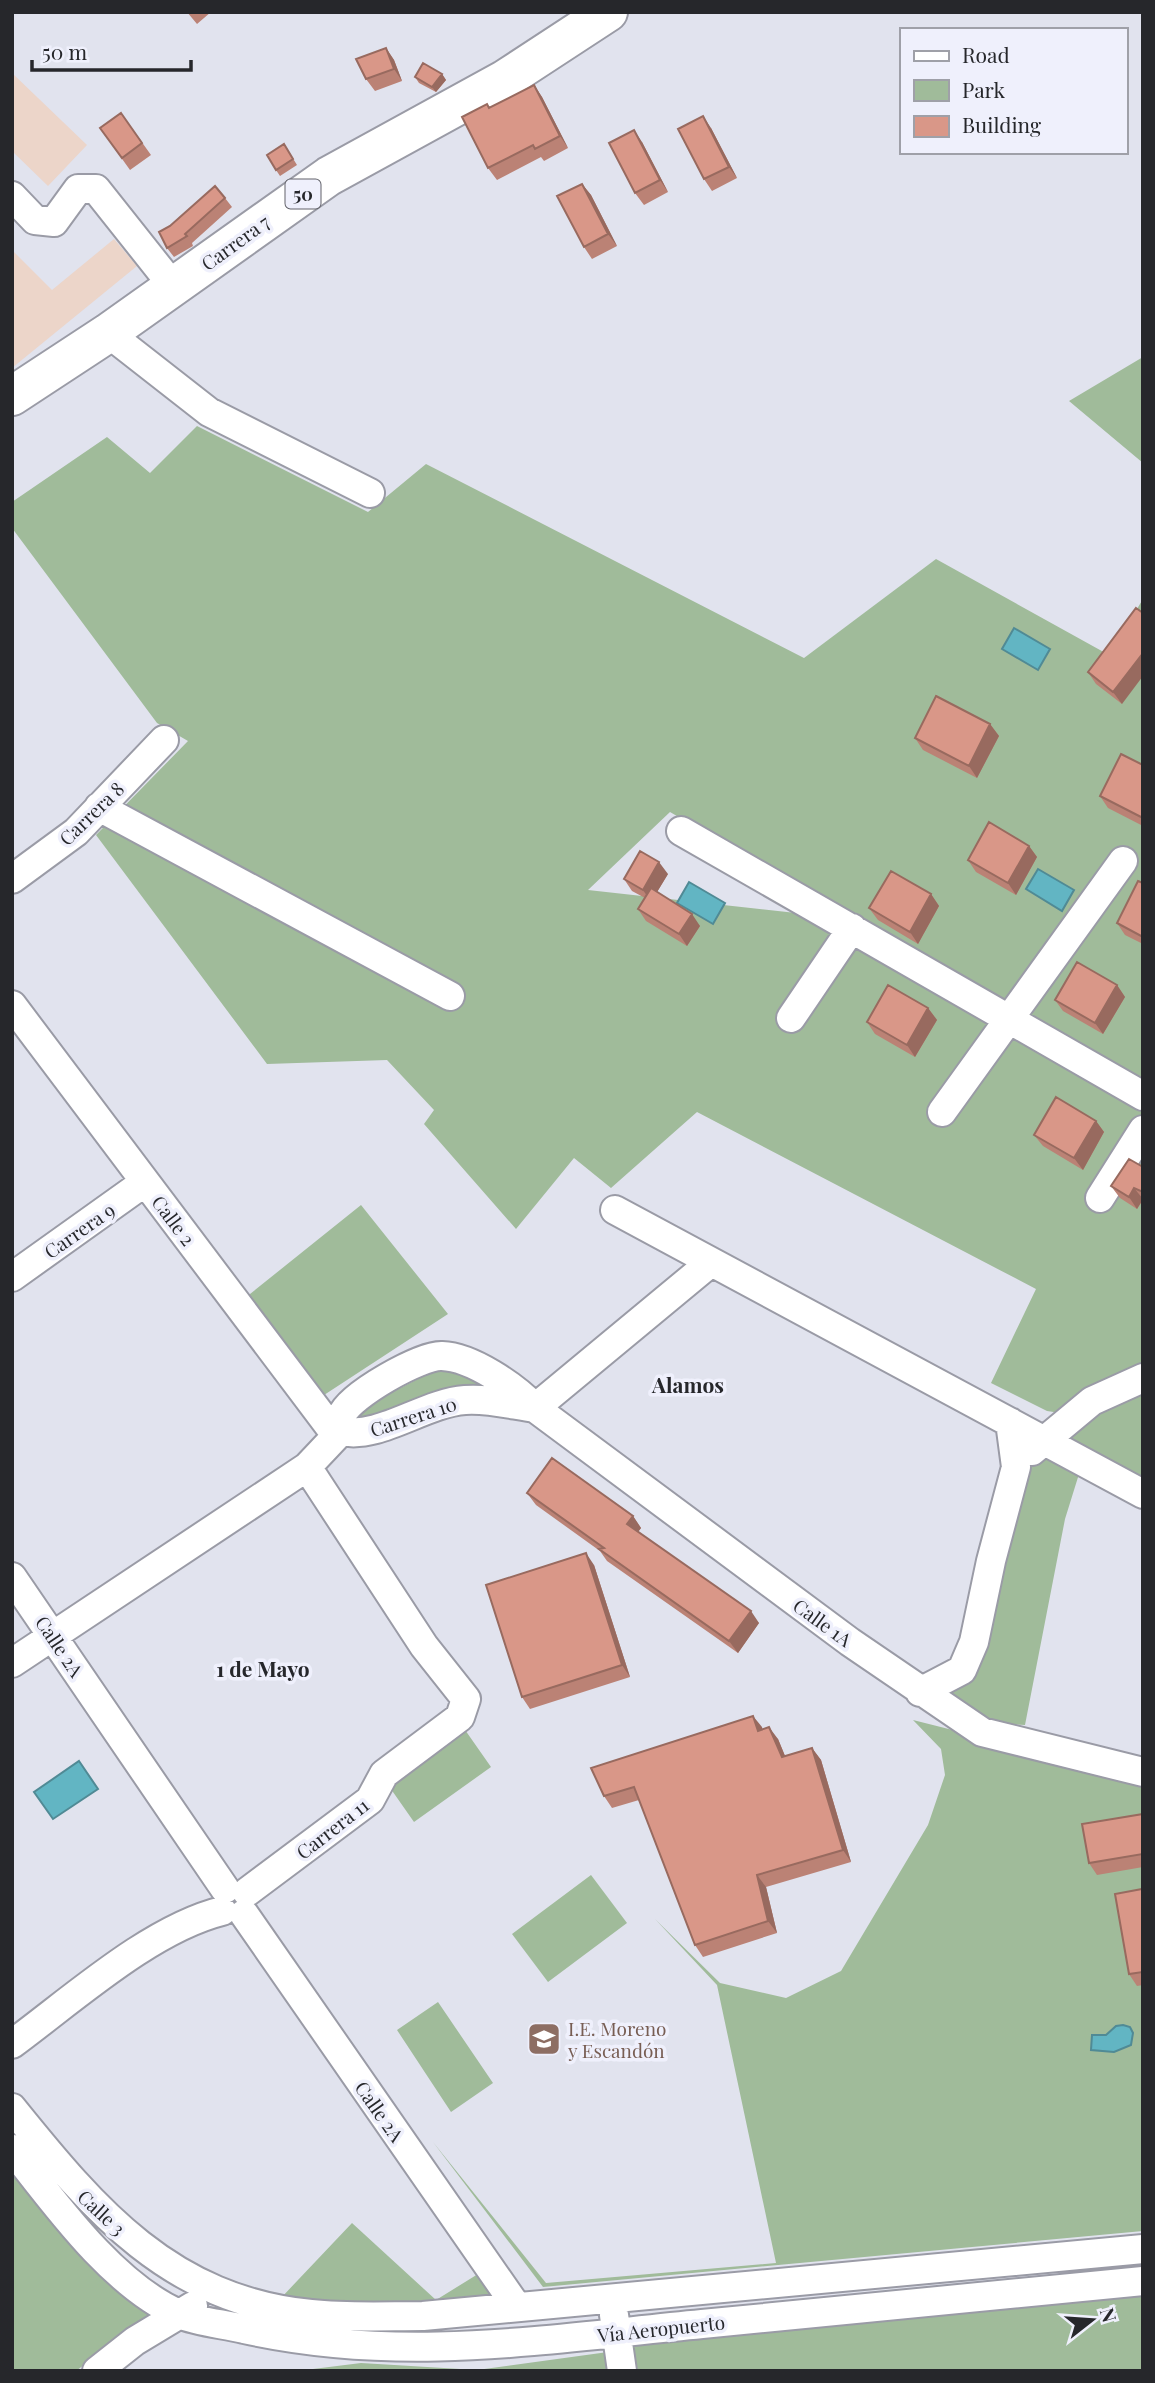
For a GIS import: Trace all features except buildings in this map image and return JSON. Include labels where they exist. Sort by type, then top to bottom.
[{"type":"highway","name":"Carrera 7","points":[[12,396],[108,333],[329,176],[504,80],[608,12]]},
{"type":"street","points":[[12,196],[35,220],[54,222],[78,189],[96,189],[173,286]]},
{"type":"street","points":[[108,333],[209,412],[370,492]]},
{"type":"street","name":"Carrera 8","points":[[12,879],[76,832],[164,740]]},
{"type":"street","points":[[99,807],[450,996]]},
{"type":"street","points":[[681,831],[1143,1096]]},
{"type":"street","points":[[942,1112],[1123,861]]},
{"type":"street","points":[[791,1018],[852,928]]},
{"type":"street","name":"Calle 2","points":[[12,1005],[339,1433]]},
{"type":"street","points":[[1100,1198],[1143,1130]]},
{"type":"street","name":"Carrera 9","points":[[12,1277],[145,1182]]},
{"type":"street","points":[[615,1210],[1143,1494]]},
{"type":"street","points":[[535,1408],[710,1263]]},
{"type":"street","name":"Carrera 10","points":[[12,1663],[307,1467],[339,1433],[342,1415],[359,1395],[425,1360],[441,1356],[493,1375],[522,1395],[535,1408]]},
{"type":"street","points":[[1016,1467],[1042,1440],[1092,1401],[1143,1378]]},
{"type":"street","name":"Carrera 10","points":[[339,1433],[353,1434],[374,1430],[420,1410],[466,1399],[535,1408]]},
{"type":"street","name":"Calle 1A","points":[[535,1408],[920,1692],[982,1732],[1143,1772]]},
{"type":"street","points":[[920,1692],[962,1670],[974,1642],[991,1561],[1016,1467],[1010,1422]]},
{"type":"street","name":"Carrera 11","points":[[12,2044],[149,1944],[234,1902],[370,1800],[384,1774],[460,1717],[466,1699],[424,1646],[307,1467]]},
{"type":"street","name":"Calle 2A","points":[[12,1577],[234,1902],[517,2307]]},
{"type":"street","name":"Calle 3","points":[[12,2109],[69,2180],[110,2221],[152,2256],[214,2290]]},
{"type":"street","name":"Calle 3","points":[[12,2149],[83,2235],[125,2278],[181,2315]]},
{"type":"street","name":"Vía Aeropuerto","points":[[214,2290],[309,2314],[423,2316],[1143,2249]]},
{"type":"street","name":"Vía Aeropuerto","points":[[181,2315],[282,2337],[348,2347],[490,2346],[1143,2281]]},
{"type":"street","points":[[97,2371],[135,2342],[181,2315],[214,2290]]},
{"type":"street","points":[[611,2298],[622,2371]]},
{"type":"shaded area","points":[[12,73],[87,145],[48,186],[12,151]]},
{"type":"shaded area","points":[[114,239],[137,266],[12,368],[12,250],[52,290]]},
{"type":"green space","points":[[1143,357],[1143,463],[1069,401]]},
{"type":"green space","points":[[197,426],[368,512],[426,464],[804,658],[936,559],[1109,655],[1143,599],[1143,1086],[670,812],[588,890],[814,915],[1143,1105],[1143,1368],[1067,1414],[1047,1411],[991,1383],[1036,1289],[697,1112],[611,1188],[574,1158],[516,1229],[424,1124],[434,1110],[387,1060],[267,1064],[96,835],[188,741],[157,723],[12,528],[12,502],[107,437],[150,473]]},
{"type":"green space","points":[[361,1205],[448,1314],[321,1397],[245,1298]]},
{"type":"green space","points":[[441,1367],[487,1379],[515,1400],[353,1431],[344,1417]]},
{"type":"green space","points":[[1143,1385],[1143,1482],[1055,1439]]},
{"type":"green space","points":[[1054,1459],[1079,1474],[1065,1519],[1025,1725],[1001,1722],[937,1692],[993,1601],[1029,1467],[1043,1460]]},
{"type":"green space","points":[[913,1720],[1143,1778],[1143,2231],[543,2287],[433,2142],[546,2283],[776,2263],[717,1985],[655,1919],[720,1983],[786,1998],[841,1971],[928,1825],[945,1775],[941,1749]]},
{"type":"green space","points":[[463,1727],[491,1767],[414,1822],[386,1782]]},
{"type":"green space","points":[[591,1875],[627,1923],[548,1982],[512,1934]]},
{"type":"green space","points":[[438,2002],[493,2083],[451,2112],[397,2030]]},
{"type":"green space","points":[[12,2171],[40,2208],[153,2312],[76,2371],[12,2371]]},
{"type":"green space","points":[[352,2223],[436,2300],[478,2274],[498,2295],[492,2303],[310,2308],[280,2299]]},
{"type":"green space","points":[[1143,2293],[1143,2371],[629,2371],[626,2344]]},
{"type":"green space","points":[[608,2352],[610,2371],[313,2369],[361,2363],[477,2370]]},
{"type":"water","points":[[1014,628],[1050,649],[1038,670],[1002,649]]},
{"type":"water","points":[[1038,869],[1074,890],[1062,911],[1026,889]]},
{"type":"water","points":[[689,882],[725,903],[713,924],[677,903]]},
{"type":"water","points":[[79,1761],[98,1789],[53,1819],[34,1792]]},
{"type":"water","points":[[1116,2026],[1130,2027],[1133,2033],[1131,2045],[1114,2052],[1091,2050],[1092,2035],[1106,2035]]},
{"type":"place","name":"I.E. Moreno y Escandón","points":[[544,2039]]},
{"type":"district","name":"Alamos","points":[[688,1384]]},
{"type":"district","name":"1 de Mayo","points":[[263,1668]]}]
